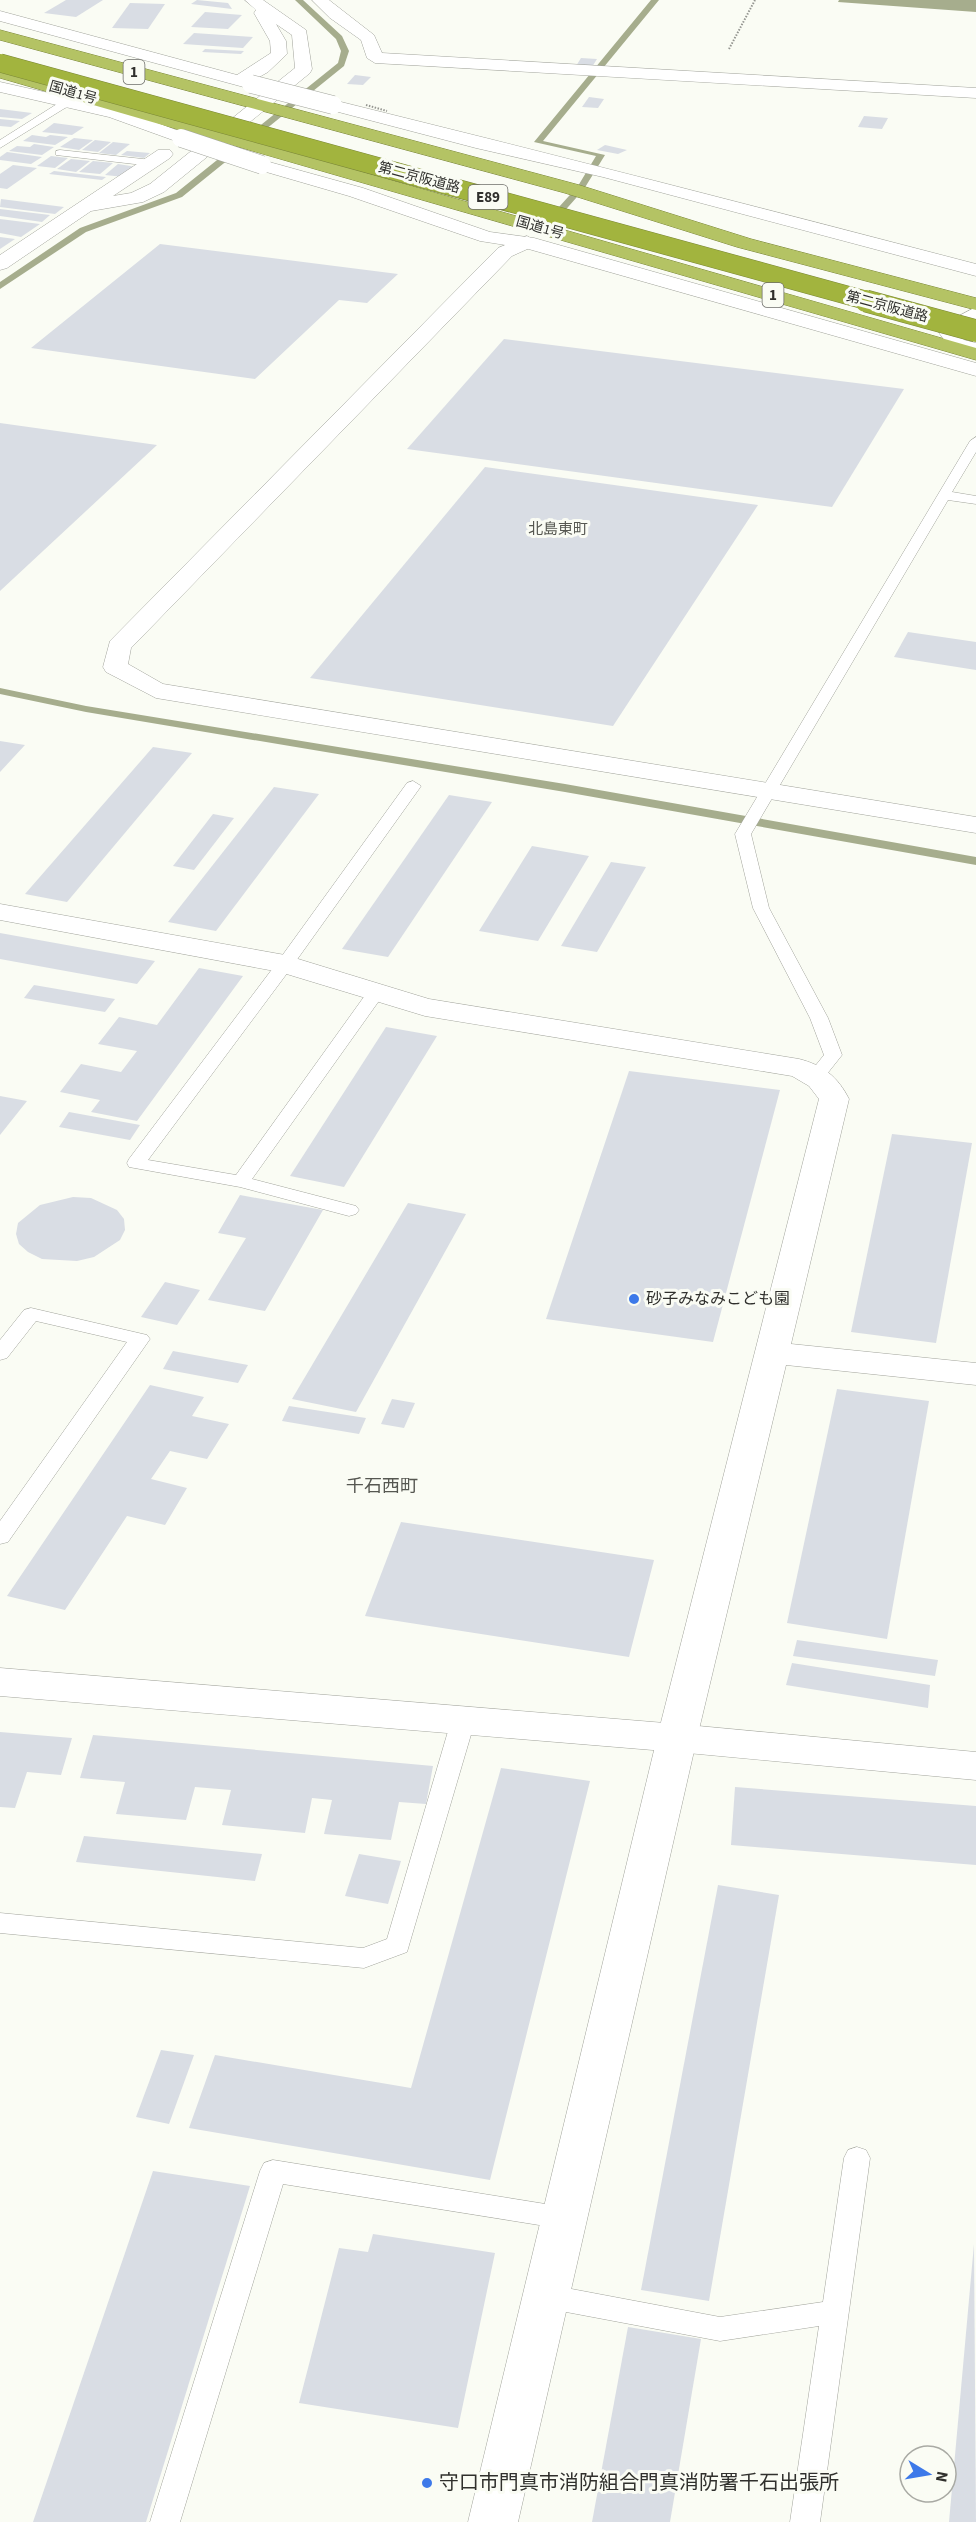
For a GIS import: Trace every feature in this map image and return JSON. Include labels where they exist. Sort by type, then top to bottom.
[{"type":"highway","name":"1","points":[[0,34],[263,108],[572,189],[744,243],[976,306]]},
{"type":"highway","name":"第二京阪道路","points":[[0,43],[976,306]]},
{"type":"highway","name":"第二京阪道路","points":[[0,63],[976,331]]},
{"type":"highway","name":"国道1号","points":[[0,73],[227,137],[260,155],[513,220],[976,352]]},
{"type":"street","points":[[245,82],[279,54],[278,41],[268,21],[252,0]]},
{"type":"street","points":[[90,206],[136,198],[157,189],[263,108],[304,69],[300,33],[252,0]]},
{"type":"street","points":[[320,0],[368,38],[375,58],[599,69],[976,93]]},
{"type":"street","points":[[0,16],[476,143],[600,171],[976,270]]},
{"type":"street","points":[[0,87],[73,102],[114,113],[181,138],[260,155],[356,192],[487,237],[522,242],[976,370]]},
{"type":"street","points":[[0,264],[158,159]]},
{"type":"street","points":[[572,189],[782,219]]},
{"type":"street","points":[[513,220],[508,226],[522,242]]},
{"type":"street","points":[[522,242],[505,252],[119,646],[115,667],[156,690],[976,825]]},
{"type":"street","points":[[976,313],[947,330],[957,344],[976,352]]},
{"type":"street","points":[[0,912],[285,964],[424,1007],[799,1068],[817,1075],[828,1086],[834,1099],[677,1738],[493,2522]]},
{"type":"street","points":[[772,1353],[976,1374]]},
{"type":"street","points":[[0,1682],[677,1738],[976,1766]]},
{"type":"lane","points":[[0,145],[61,106],[73,102]]},
{"type":"lane","points":[[60,153],[158,159]]},
{"type":"lane","points":[[817,1075],[833,1055],[819,1018],[761,908],[743,834],[976,441]]},
{"type":"lane","points":[[944,495],[976,500]]},
{"type":"lane","points":[[349,1210],[241,1182],[136,1163],[285,964],[413,786]]},
{"type":"lane","points":[[241,1182],[377,991]]},
{"type":"lane","points":[[0,1354],[31,1314],[140,1339],[0,1538]]},
{"type":"lane","points":[[0,1923],[364,1958],[398,1945],[463,1721]]},
{"type":"lane","points":[[805,2522],[857,2158]]},
{"type":"lane","points":[[165,2522],[273,2171],[564,2218]]},
{"type":"lane","points":[[545,2296],[720,2329],[835,2312]]},
{"type":"path","points":[[715,76],[755,0]]},
{"type":"shaded area","points":[[839,0],[976,0],[976,12],[838,2]]},
{"type":"building","points":[[66,0],[103,0],[76,17],[44,13]]},
{"type":"building","points":[[197,0],[228,3],[232,9],[191,4]]},
{"type":"building","points":[[130,3],[165,4],[148,29],[112,28]]},
{"type":"building","points":[[205,12],[242,15],[228,29],[191,27]]},
{"type":"building","points":[[194,33],[253,37],[243,48],[183,44]]},
{"type":"building","points":[[205,49],[244,51],[241,54],[202,52]]},
{"type":"building","points":[[581,58],[597,59],[592,67],[576,66]]},
{"type":"building","points":[[355,75],[371,77],[363,85],[347,84]]},
{"type":"building","points":[[589,97],[604,99],[598,108],[582,107]]},
{"type":"building","points":[[0,109],[32,113],[22,119],[0,117]]},
{"type":"building","points":[[864,116],[888,118],[882,129],[858,127]]},
{"type":"building","points":[[0,119],[20,121],[11,127],[0,126]]},
{"type":"building","points":[[54,123],[84,127],[72,135],[42,132]]},
{"type":"building","points":[[32,135],[68,137],[55,145],[23,141]]},
{"type":"building","points":[[74,138],[93,140],[79,150],[60,147]]},
{"type":"building","points":[[95,140],[111,142],[98,152],[82,150]]},
{"type":"building","points":[[113,142],[130,144],[116,155],[99,153]]},
{"type":"building","points":[[34,144],[54,147],[42,155],[9,151],[17,146],[30,147]]},
{"type":"building","points":[[605,145],[627,150],[618,154],[597,150]]},
{"type":"building","points":[[127,151],[150,153],[144,158],[121,155]]},
{"type":"building","points":[[7,152],[42,157],[31,164],[0,160],[0,157]]},
{"type":"building","points":[[51,156],[68,158],[55,168],[37,166]]},
{"type":"building","points":[[71,159],[90,161],[76,172],[57,169]]},
{"type":"building","points":[[93,161],[113,163],[100,174],[79,172]]},
{"type":"building","points":[[118,164],[137,167],[124,177],[105,175]]},
{"type":"building","points":[[13,165],[37,168],[7,189],[0,188],[0,174]]},
{"type":"building","points":[[54,171],[106,177],[102,180],[49,174]]},
{"type":"building","points":[[1,199],[64,207],[55,214],[0,207]]},
{"type":"building","points":[[0,209],[50,215],[42,222],[0,216]]},
{"type":"building","points":[[0,219],[40,224],[21,237],[0,233]]},
{"type":"building","points":[[0,237],[15,239],[0,249]]},
{"type":"building","points":[[160,244],[398,274],[367,303],[339,300],[255,379],[31,348]]},
{"type":"building","points":[[504,339],[904,389],[832,507],[407,449]]},
{"type":"building","points":[[0,423],[157,445],[0,591]]},
{"type":"building","points":[[485,467],[758,505],[613,726],[310,678]]},
{"type":"building","points":[[908,632],[976,642],[976,670],[894,657]]},
{"type":"building","points":[[0,741],[25,745],[0,772]]},
{"type":"building","points":[[153,747],[192,753],[67,902],[25,894]]},
{"type":"building","points":[[274,787],[319,794],[216,931],[168,922]]},
{"type":"building","points":[[449,795],[492,802],[388,957],[342,949]]},
{"type":"building","points":[[213,814],[234,818],[194,870],[173,866]]},
{"type":"building","points":[[532,846],[589,856],[538,941],[479,931]]},
{"type":"building","points":[[611,862],[646,867],[597,952],[561,946]]},
{"type":"building","points":[[0,933],[155,961],[137,984],[0,959]]},
{"type":"building","points":[[199,968],[243,976],[137,1121],[91,1112],[100,1100],[60,1092],[81,1064],[121,1072],[137,1051],[98,1044],[119,1017],[157,1025]]},
{"type":"building","points":[[34,985],[115,999],[105,1012],[24,998]]},
{"type":"building","points":[[386,1027],[437,1036],[344,1187],[290,1176]]},
{"type":"building","points":[[629,1071],[780,1090],[713,1342],[546,1319]]},
{"type":"building","points":[[0,1096],[27,1101],[0,1135]]},
{"type":"building","points":[[69,1112],[140,1125],[130,1140],[59,1127]]},
{"type":"building","points":[[892,1134],[972,1143],[936,1343],[851,1332]]},
{"type":"building","points":[[240,1195],[323,1210],[265,1311],[208,1300],[246,1238],[218,1233]]},
{"type":"building","points":[[73,1197],[91,1198],[117,1210],[124,1219],[125,1230],[120,1240],[94,1257],[77,1261],[42,1259],[19,1244],[16,1234],[18,1223],[40,1205]]},
{"type":"building","points":[[408,1203],[466,1214],[356,1412],[292,1399]]},
{"type":"building","points":[[165,1282],[200,1290],[177,1325],[141,1317]]},
{"type":"building","points":[[173,1351],[248,1365],[238,1383],[163,1369]]},
{"type":"building","points":[[150,1385],[204,1397],[192,1416],[229,1424],[207,1459],[170,1451],[151,1479],[187,1488],[165,1525],[127,1516],[65,1610],[7,1596]]},
{"type":"building","points":[[837,1389],[929,1401],[887,1639],[787,1623]]},
{"type":"building","points":[[392,1399],[415,1403],[404,1428],[381,1424]]},
{"type":"building","points":[[289,1406],[366,1418],[359,1434],[282,1421]]},
{"type":"building","points":[[401,1522],[654,1560],[629,1657],[365,1616]]},
{"type":"building","points":[[797,1640],[938,1660],[935,1676],[793,1656]]},
{"type":"building","points":[[792,1663],[930,1685],[928,1708],[786,1685]]},
{"type":"building","points":[[0,1732],[72,1738],[61,1775],[27,1772],[15,1808],[0,1807]]},
{"type":"building","points":[[93,1735],[433,1766],[426,1804],[399,1802],[391,1840],[324,1834],[332,1800],[312,1798],[305,1833],[222,1825],[231,1790],[195,1787],[186,1820],[116,1814],[125,1782],[80,1778]]},
{"type":"building","points":[[501,1768],[590,1781],[490,2180],[189,2128],[215,2055],[411,2088]]},
{"type":"building","points":[[735,1787],[976,1806],[976,1865],[731,1845]]},
{"type":"building","points":[[84,1836],[262,1854],[255,1881],[76,1862]]},
{"type":"building","points":[[359,1854],[401,1861],[388,1904],[345,1896]]},
{"type":"building","points":[[718,1885],[779,1895],[709,2301],[641,2290]]},
{"type":"building","points":[[161,2050],[194,2055],[169,2124],[136,2117]]},
{"type":"building","points":[[153,2171],[250,2186],[146,2522],[33,2522]]},
{"type":"building","points":[[373,2234],[495,2253],[458,2428],[299,2403],[339,2248],[368,2252]]},
{"type":"building","points":[[974,2244],[976,2522],[949,2522],[951,2504],[958,2504],[958,2444],[956,2444]]},
{"type":"building","points":[[628,2327],[701,2339],[670,2522],[592,2522]]},
{"type":"waterway","points":[[0,286],[83,230],[179,195],[341,64],[345,51],[339,38],[299,0]]},
{"type":"waterway","points":[[543,230],[581,187],[601,155],[538,142],[655,0]]},
{"type":"waterway","points":[[0,691],[86,709],[565,788],[976,861]]},
{"type":"place","name":"砂子みなみこども園","points":[[634,1299]]},
{"type":"place","name":"守口市門真市消防組合門真消防署千石出張所","points":[[427,2483]]},
{"type":"district","name":"北島東町","points":[[558,529]]},
{"type":"district","name":"千石西町","points":[[382,1486]]}]
